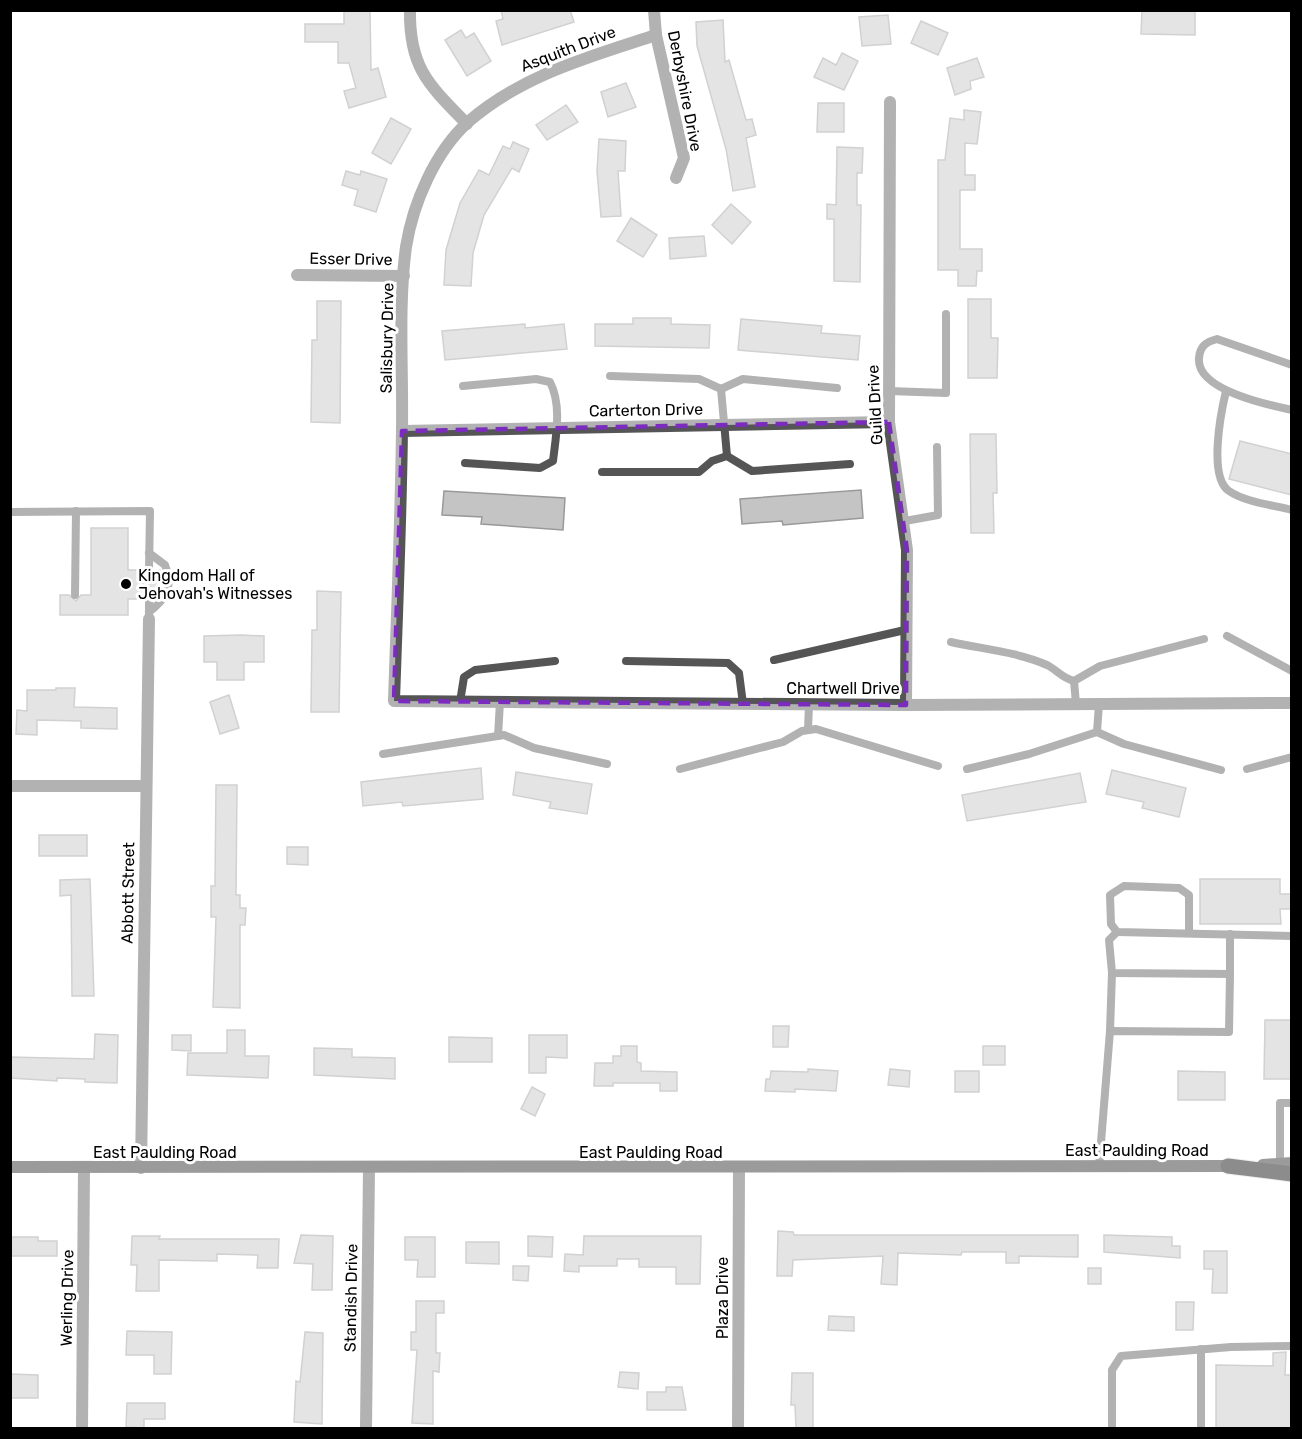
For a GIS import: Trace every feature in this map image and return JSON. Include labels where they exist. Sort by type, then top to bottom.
[{"type":"main road","name":"East Paulding Road","points":[[10,1167],[1228,1166]]},
{"type":"main road","points":[[1228,1166],[1288,1167]]},
{"type":"street","points":[[410,10],[410,36],[418,66],[435,91],[467,124]]},
{"type":"street","name":"Derbyshire Drive","points":[[654,10],[656,35],[684,158],[676,178]]},
{"type":"street","name":"Asquith Drive","points":[[467,124],[526,82],[557,68],[656,35]]},
{"type":"street","name":"Guild Drive","points":[[890,102],[889,422],[905,521],[908,571],[906,705]]},
{"type":"street","name":"Salisbury Drive","points":[[394,701],[404,276],[407,245],[417,205],[435,165],[467,124]]},
{"type":"street","name":"Esser Drive","points":[[297,274],[404,276]]},
{"type":"street","name":"Carterton Drive","points":[[402,431],[889,422]]},
{"type":"street","name":"Abbott Street","points":[[141,1168],[149,616]]},
{"type":"street","name":"Chartwell Drive","points":[[394,701],[906,705],[1292,703]]},
{"type":"street","points":[[10,786],[146,786]]},
{"type":"street","name":"Werling Drive","points":[[82,1428],[84,1168]]},
{"type":"street","name":"Standish Drive","points":[[366,1428],[369,1168]]},
{"type":"street","name":"Plaza Drive","points":[[738,1428],[739,1168]]},
{"type":"lane","points":[[889,391],[946,393],[946,314]]},
{"type":"lane","points":[[1292,365],[1268,359],[1217,339],[1206,342],[1200,350],[1198,361],[1203,371],[1226,391],[1244,399],[1292,410]]},
{"type":"lane","points":[[610,376],[699,379],[721,389],[743,379],[837,388]]},
{"type":"lane","points":[[463,386],[536,379],[550,382],[555,392],[557,428],[553,461],[540,468],[465,463]]},
{"type":"lane","points":[[721,389],[727,456]]},
{"type":"lane","points":[[1226,391],[1218,444],[1221,481],[1226,490],[1238,496],[1292,510]]},
{"type":"lane","points":[[905,521],[938,514],[937,447]]},
{"type":"lane","points":[[602,472],[699,472],[712,461],[727,456],[752,471],[850,464]]},
{"type":"lane","points":[[75,595],[76,511]]},
{"type":"lane","points":[[10,512],[150,511],[149,570]]},
{"type":"lane","points":[[149,553],[165,565],[168,583],[163,601],[149,616]]},
{"type":"lane","points":[[149,598],[149,616]]},
{"type":"lane","points":[[774,660],[906,630]]},
{"type":"lane","points":[[1227,636],[1292,671]]},
{"type":"lane","points":[[951,642],[1030,660],[1048,666],[1064,679],[1074,681],[1100,666],[1204,639]]},
{"type":"lane","points":[[460,702],[464,677],[475,670],[555,661]]},
{"type":"lane","points":[[626,661],[728,663],[739,673],[742,704]]},
{"type":"lane","points":[[1074,681],[1076,704]]},
{"type":"lane","points":[[498,736],[500,702]]},
{"type":"lane","points":[[808,730],[809,704]]},
{"type":"lane","points":[[1097,732],[1099,704]]},
{"type":"lane","points":[[680,769],[783,742],[802,731],[816,729],[938,766]]},
{"type":"lane","points":[[967,769],[1029,754],[1097,732],[1124,744],[1221,770]]},
{"type":"lane","points":[[383,754],[504,735],[534,748],[608,764]]},
{"type":"lane","points":[[1247,769],[1292,757]]},
{"type":"lane","points":[[1117,932],[1111,924],[1110,895],[1124,886],[1179,888],[1189,896],[1189,933]]},
{"type":"lane","points":[[1099,1167],[1110,1031],[1112,973],[1109,940],[1117,932],[1292,936]]},
{"type":"lane","points":[[1110,1031],[1229,1032],[1230,934]]},
{"type":"lane","points":[[1112,973],[1230,974]]},
{"type":"lane","points":[[1288,1167],[1280,1103],[1292,1103]]},
{"type":"lane","points":[[1112,1428],[1112,1370],[1121,1356],[1282,1344],[1292,1346]]},
{"type":"lane","points":[[1201,1428],[1202,1349]]},
{"type":"highlighted area","points":[[889,422],[907,550],[906,705],[394,701],[402,431]]},
{"type":"building","points":[[344,10],[370,10],[371,70],[378,68],[386,97],[349,108],[344,91],[356,88],[349,63],[338,63],[338,42],[305,42],[305,24],[344,24]]},
{"type":"building","points":[[501,10],[570,10],[574,22],[502,45],[496,21],[503,19]]},
{"type":"building","points":[[1142,10],[1195,10],[1195,35],[1141,34]]},
{"type":"building","points":[[888,15],[891,44],[862,46],[859,17]]},
{"type":"building","points":[[723,20],[725,62],[729,60],[746,120],[752,119],[756,135],[746,138],[755,187],[733,191],[726,149],[697,46],[696,22]]},
{"type":"building","points":[[921,21],[948,33],[938,55],[911,43]]},
{"type":"building","points":[[461,30],[466,38],[474,33],[491,61],[467,76],[445,40]]},
{"type":"building","points":[[842,53],[858,61],[844,90],[814,77],[823,58],[836,65]]},
{"type":"building","points":[[977,58],[984,77],[970,81],[971,89],[955,95],[947,68]]},
{"type":"building","points":[[626,83],[636,107],[608,117],[601,92]]},
{"type":"building","points":[[818,103],[844,103],[844,132],[817,132]]},
{"type":"building","points":[[566,105],[578,122],[547,140],[536,125]]},
{"type":"building","points":[[964,110],[981,112],[977,144],[965,143],[965,175],[975,175],[975,190],[960,190],[960,249],[982,249],[982,271],[977,271],[976,286],[958,286],[958,270],[938,270],[938,160],[945,160],[950,118],[964,120]]},
{"type":"building","points":[[391,118],[411,129],[391,164],[372,153]]},
{"type":"building","points":[[599,139],[626,141],[625,171],[618,171],[621,216],[601,217],[597,171]]},
{"type":"building","points":[[513,142],[529,149],[519,172],[512,168],[484,215],[473,253],[471,286],[444,285],[446,250],[460,203],[479,170],[489,175],[503,146],[510,149]]},
{"type":"building","points":[[837,147],[863,148],[862,173],[857,173],[857,205],[861,205],[860,282],[834,281],[834,219],[827,219],[827,204],[836,205]]},
{"type":"building","points":[[346,171],[360,175],[361,171],[387,179],[376,212],[354,205],[358,190],[342,185]]},
{"type":"building","points":[[731,204],[751,222],[732,244],[712,225]]},
{"type":"building","points":[[631,218],[657,235],[643,257],[617,241]]},
{"type":"building","points":[[704,236],[706,256],[670,259],[669,238]]},
{"type":"building","points":[[968,299],[991,299],[991,338],[998,338],[997,378],[968,378]]},
{"type":"building","points":[[317,301],[341,301],[340,423],[311,422],[312,340],[317,340]]},
{"type":"building","points":[[633,318],[671,318],[671,324],[710,325],[709,348],[595,346],[595,324],[633,324]]},
{"type":"building","points":[[741,319],[822,326],[821,333],[860,336],[858,360],[738,350]]},
{"type":"building","points":[[525,324],[525,328],[564,324],[567,349],[445,360],[442,331]]},
{"type":"building","points":[[970,434],[996,434],[997,493],[993,493],[994,533],[971,533]]},
{"type":"building","points":[[1240,441],[1292,454],[1292,495],[1229,479]]},
{"type":"building","points":[[861,490],[863,518],[783,525],[782,521],[742,524],[740,499]]},
{"type":"building","points":[[444,491],[565,498],[563,530],[481,524],[482,517],[442,515]]},
{"type":"building","name":"Kingdom Hall of Jehovah's Witnesses","points":[[91,528],[128,528],[128,570],[143,570],[149,576],[155,570],[160,570],[161,589],[155,598],[148,593],[143,599],[128,599],[128,615],[60,615],[60,595],[69,595],[76,601],[81,595],[91,595]]},
{"type":"building","points":[[317,591],[341,592],[339,712],[311,712],[312,630],[317,630]]},
{"type":"building","points":[[204,636],[264,636],[264,662],[244,662],[244,680],[217,680],[217,662],[204,662]]},
{"type":"building","points":[[56,688],[75,688],[74,707],[117,708],[117,729],[81,728],[81,721],[37,720],[37,735],[16,734],[17,710],[27,711],[27,690],[56,690]]},
{"type":"building","points":[[229,695],[239,728],[220,734],[210,702]]},
{"type":"building","points":[[481,768],[483,799],[403,806],[402,802],[363,806],[361,782]]},
{"type":"building","points":[[1112,770],[1186,788],[1179,817],[1142,808],[1144,802],[1106,794]]},
{"type":"building","points":[[516,772],[592,784],[587,814],[549,808],[551,802],[513,795]]},
{"type":"building","points":[[1080,773],[1086,802],[967,821],[962,795]]},
{"type":"building","points":[[216,785],[237,785],[236,895],[240,895],[240,908],[246,908],[245,925],[240,925],[240,1008],[213,1007],[216,917],[211,917],[211,886],[215,886]]},
{"type":"building","points":[[39,835],[87,835],[87,856],[39,856]]},
{"type":"building","points":[[287,847],[308,847],[308,865],[287,864]]},
{"type":"building","points":[[90,879],[94,996],[72,996],[71,895],[60,896],[60,880]]},
{"type":"building","points":[[1200,879],[1280,879],[1280,894],[1292,894],[1292,909],[1280,909],[1281,924],[1200,924]]},
{"type":"building","points":[[1265,1020],[1292,1020],[1292,1079],[1264,1079]]},
{"type":"building","points":[[773,1026],[789,1026],[788,1047],[773,1047]]},
{"type":"building","points":[[227,1030],[245,1030],[245,1056],[269,1056],[268,1078],[187,1075],[188,1053],[227,1053]]},
{"type":"building","points":[[95,1034],[118,1035],[117,1083],[85,1082],[85,1079],[57,1078],[57,1081],[10,1078],[10,1057],[94,1059]]},
{"type":"building","points":[[172,1035],[191,1035],[191,1051],[172,1050]]},
{"type":"building","points":[[529,1035],[567,1035],[567,1058],[546,1057],[546,1073],[529,1073]]},
{"type":"building","points":[[449,1037],[492,1038],[492,1062],[449,1062]]},
{"type":"building","points":[[621,1046],[637,1046],[637,1062],[641,1063],[641,1071],[677,1072],[677,1091],[660,1091],[660,1083],[613,1083],[613,1086],[594,1086],[595,1063],[613,1063],[613,1056],[621,1056]]},
{"type":"building","points":[[983,1046],[1005,1046],[1005,1065],[983,1065]]},
{"type":"building","points":[[314,1048],[352,1049],[352,1057],[395,1058],[395,1079],[314,1075]]},
{"type":"building","points":[[808,1069],[838,1071],[836,1091],[795,1089],[795,1092],[765,1091],[766,1079],[770,1079],[771,1071],[808,1072]]},
{"type":"building","points":[[890,1069],[910,1071],[909,1087],[888,1085]]},
{"type":"building","points":[[955,1071],[979,1071],[979,1092],[955,1092]]},
{"type":"building","points":[[1178,1071],[1225,1072],[1225,1100],[1178,1100]]},
{"type":"building","points":[[532,1087],[545,1094],[535,1116],[521,1109]]},
{"type":"building","points":[[778,1231],[793,1232],[794,1235],[1078,1235],[1078,1257],[1019,1256],[1019,1263],[1006,1263],[1006,1252],[962,1252],[961,1255],[898,1253],[897,1285],[881,1284],[883,1256],[793,1260],[792,1276],[777,1276]]},
{"type":"building","points":[[301,1235],[333,1236],[332,1290],[312,1290],[313,1264],[294,1263]]},
{"type":"building","points":[[1104,1235],[1172,1237],[1172,1246],[1180,1246],[1180,1258],[1104,1252]]},
{"type":"building","points":[[132,1236],[160,1236],[159,1239],[279,1239],[278,1268],[257,1268],[258,1255],[217,1254],[217,1261],[159,1260],[159,1291],[136,1291],[137,1265],[131,1265]]},
{"type":"building","points":[[528,1236],[553,1237],[552,1257],[528,1256]]},
{"type":"building","points":[[584,1236],[701,1236],[700,1284],[676,1284],[676,1267],[639,1267],[639,1259],[617,1259],[617,1266],[579,1266],[579,1272],[564,1271],[565,1254],[583,1255]]},
{"type":"building","points":[[10,1237],[38,1237],[38,1241],[57,1241],[57,1256],[10,1256]]},
{"type":"building","points":[[405,1237],[435,1237],[435,1277],[417,1277],[418,1260],[405,1260]]},
{"type":"building","points":[[466,1242],[499,1242],[499,1264],[466,1263]]},
{"type":"building","points":[[1204,1251],[1227,1251],[1227,1293],[1212,1293],[1213,1269],[1204,1269]]},
{"type":"building","points":[[513,1266],[529,1266],[528,1281],[513,1280]]},
{"type":"building","points":[[1088,1268],[1101,1268],[1101,1284],[1088,1284]]},
{"type":"building","points":[[416,1301],[444,1301],[444,1313],[436,1313],[436,1353],[440,1353],[439,1372],[433,1371],[433,1424],[412,1423],[417,1350],[411,1350],[411,1332],[416,1332]]},
{"type":"building","points":[[1176,1302],[1194,1302],[1193,1330],[1176,1330]]},
{"type":"building","points":[[829,1316],[854,1317],[854,1331],[828,1330]]},
{"type":"building","points":[[127,1331],[172,1332],[171,1374],[154,1374],[154,1355],[126,1355]]},
{"type":"building","points":[[305,1332],[323,1333],[322,1424],[294,1422],[296,1381],[300,1382]]},
{"type":"building","points":[[1286,1352],[1285,1375],[1292,1375],[1292,1428],[1216,1428],[1216,1365],[1273,1366],[1273,1353]]},
{"type":"building","points":[[620,1372],[639,1373],[638,1389],[618,1387]]},
{"type":"building","points":[[792,1373],[813,1373],[813,1428],[796,1428],[795,1405],[791,1405]]},
{"type":"building","points":[[10,1374],[38,1375],[38,1398],[10,1398]]},
{"type":"building","points":[[666,1387],[682,1387],[686,1410],[647,1410],[647,1392],[666,1392]]},
{"type":"building","points":[[127,1403],[165,1403],[165,1419],[144,1419],[144,1428],[126,1427]]},
{"type":"place","name":"Kingdom Hall of Jehovah's Witnesses","points":[[126,584]]}]
